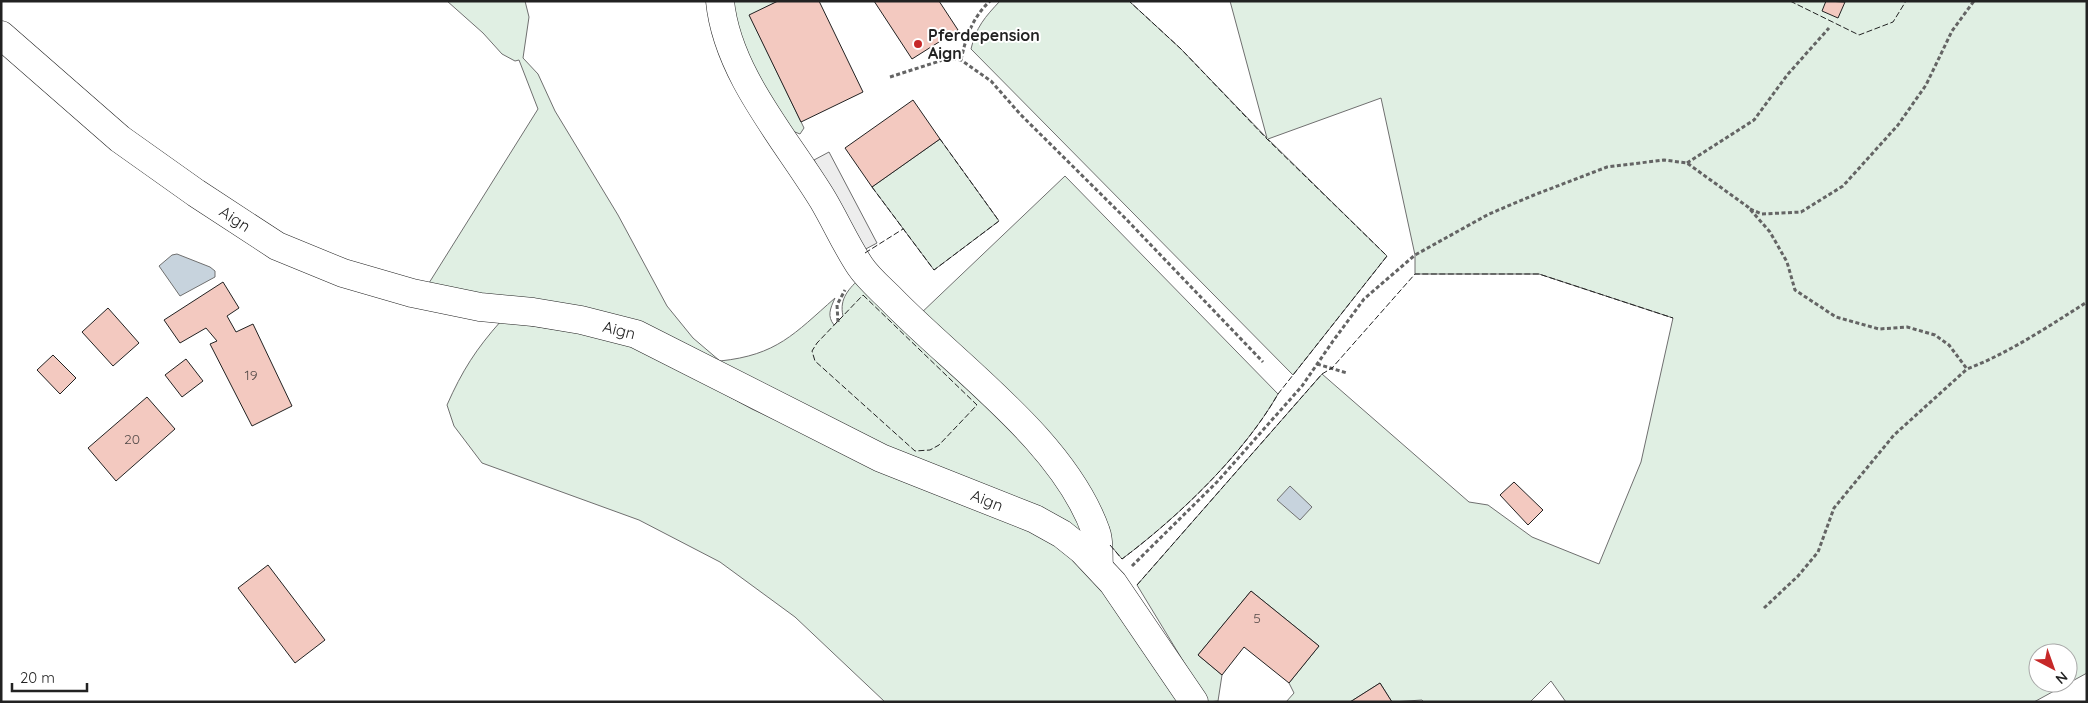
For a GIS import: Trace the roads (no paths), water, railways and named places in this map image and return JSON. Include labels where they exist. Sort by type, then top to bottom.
[{"type":"street","points":[[720,1],[722,22],[748,85],[823,201],[861,267],[891,300],[1024,426],[1055,461],[1083,504],[1097,534],[1106,574]]},
{"type":"street","name":"Aign","points":[[1,35],[120,140],[277,246],[343,273],[412,293],[480,307],[533,312],[581,320],[636,334],[881,458],[1035,519],[1062,534],[1106,574],[1194,702]]},
{"type":"place","name":"Pferdepension Aign","points":[[918,44]]}]
